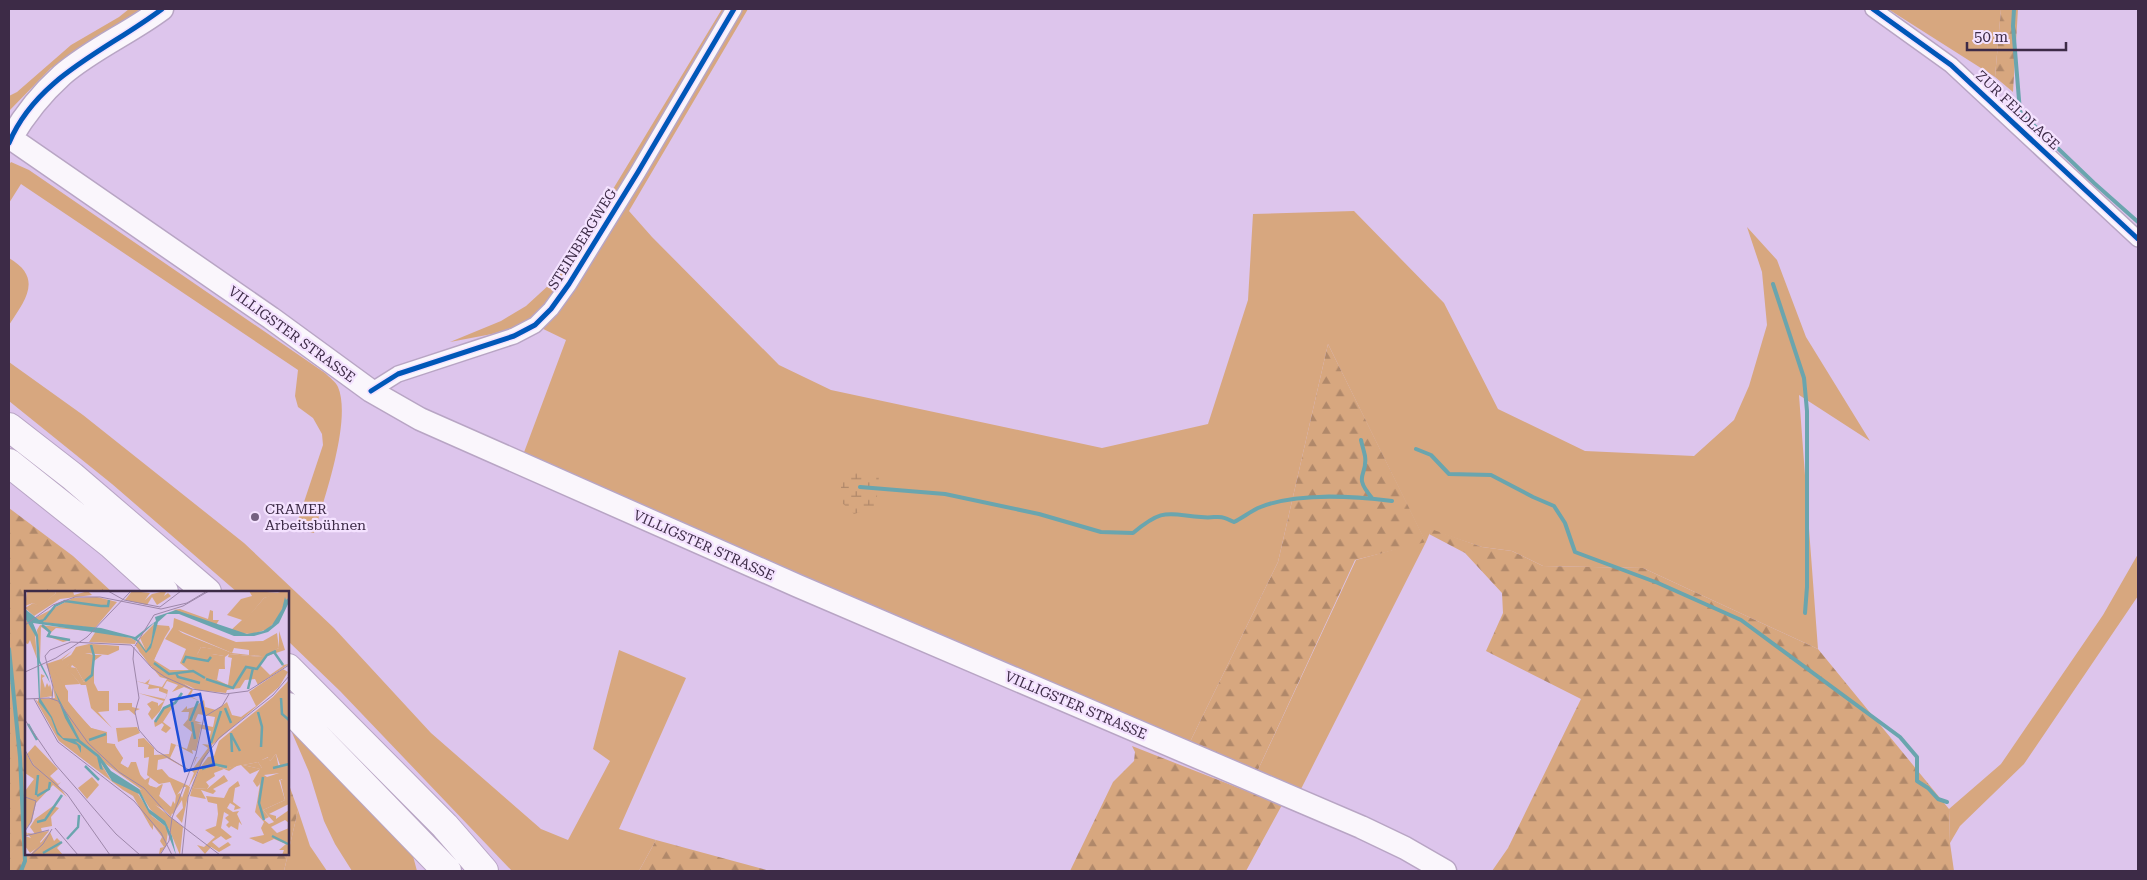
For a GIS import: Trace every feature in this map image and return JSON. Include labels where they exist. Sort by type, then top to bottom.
[{"type":"highway","points":[[9,427],[72,476],[205,591]]},
{"type":"highway","points":[[9,463],[112,545],[163,591]]},
{"type":"highway","points":[[289,669],[438,819],[484,871]]},
{"type":"highway","points":[[289,708],[447,871]]},
{"type":"main road","points":[[9,139],[24,116],[63,75],[162,9]]},
{"type":"main road","name":"VILLIGSTER STRASSE","points":[[9,139],[271,318],[371,390],[420,419],[807,590],[1361,826],[1406,848],[1445,871]]},
{"type":"street","name":"STEINBERGWEG","points":[[371,390],[398,374],[514,336],[535,325],[551,309],[569,284],[638,172],[734,9]]},
{"type":"street","name":"ZUR FELDLAGE","points":[[1873,9],[1951,65],[2138,239]]},
{"type":"green space","points":[[129,9],[143,9],[51,68],[9,111],[9,96],[17,92],[71,45],[119,17]]},
{"type":"green space","points":[[722,9],[730,9],[645,153],[548,304],[521,325],[492,334],[450,342],[501,321],[526,306],[550,284],[581,242]]},
{"type":"green space","points":[[739,9],[748,9],[629,211],[652,237],[779,365],[831,390],[1102,448],[1208,424],[1248,300],[1253,214],[1354,211],[1444,303],[1498,409],[1585,451],[1694,456],[1734,420],[1749,386],[1767,325],[1762,272],[1747,227],[1777,260],[1806,337],[1870,441],[1799,395],[1818,649],[1643,568],[1543,566],[1512,551],[1482,547],[1431,530],[1301,789],[1257,772],[1356,560],[1425,541],[1328,344],[1278,562],[1189,744],[520,463],[566,340],[535,325]]},
{"type":"green space","points":[[1888,9],[2001,9],[1995,77]]},
{"type":"green space","points":[[2001,9],[2018,9],[2013,92],[1995,77]]},
{"type":"green space","points":[[11,162],[29,170],[325,373],[336,383],[341,401],[342,419],[330,481],[314,533],[295,529],[323,445],[322,434],[313,418],[298,407],[295,396],[298,370],[21,184],[9,203],[9,165]]},
{"type":"green space","points":[[9,258],[26,273],[28,289],[21,306],[9,325]]},
{"type":"green space","points":[[1328,344],[1426,542],[1355,560],[1257,772],[1189,744],[1278,562]]},
{"type":"green space","points":[[9,362],[83,415],[244,543],[334,628],[431,733],[541,829],[568,840],[610,761],[593,749],[619,650],[686,678],[619,829],[656,840],[639,871],[512,871],[340,691],[289,642],[289,591],[236,591],[112,484],[9,401]]},
{"type":"green space","points":[[865,472],[879,476],[876,507],[854,514],[840,501],[842,475]]},
{"type":"green space","points":[[9,508],[73,556],[111,591],[25,591],[25,855],[288,855],[284,871],[9,871]]},
{"type":"green space","points":[[1431,529],[1482,547],[1512,551],[1543,566],[1643,568],[1818,649],[1949,809],[1950,843],[1954,871],[1492,871],[1508,848],[1581,699],[1486,651],[1503,613],[1502,593],[1465,553],[1429,534]]},
{"type":"green space","points":[[2138,554],[2138,596],[2024,764],[1960,826],[1950,843],[1949,809],[2001,764],[2103,615]]},
{"type":"green space","points":[[290,728],[413,856],[417,871],[352,871],[335,844],[324,821],[309,772]]},
{"type":"green space","points":[[1132,746],[1282,805],[1246,871],[1070,871],[1113,782],[1134,761],[1135,752]]},
{"type":"green space","points":[[289,785],[298,810],[289,850]]},
{"type":"green space","points":[[298,810],[310,846],[327,871],[284,871]]},
{"type":"green space","points":[[656,840],[770,871],[639,871]]},
{"type":"waterway","points":[[2014,9],[2013,26],[2020,112],[2138,222]]},
{"type":"waterway","points":[[1773,284],[1804,378],[1807,411],[1807,587],[1805,613]]},
{"type":"waterway","points":[[1361,440],[1365,456],[1362,480],[1372,498]]},
{"type":"waterway","points":[[1416,449],[1431,455],[1449,474],[1491,475],[1554,506],[1565,523],[1575,552],[1658,583],[1741,620],[1900,737],[1917,757],[1917,781],[1928,788],[1938,799],[1947,802]]},
{"type":"waterway","points":[[860,487],[945,494],[1039,514],[1101,532],[1133,533],[1151,520],[1165,514],[1220,517],[1234,522],[1258,508],[1289,499],[1342,497],[1392,501]]},
{"type":"waterway","points":[[9,649],[20,757],[25,861],[21,871]]},
{"type":"cycle path","points":[[9,143],[21,120],[55,82],[162,9]]},
{"type":"cycle path","points":[[371,391],[398,374],[514,336],[535,325],[551,309],[569,284],[638,172],[734,9]]},
{"type":"cycle path","points":[[1873,9],[1951,65],[2138,239]]},
{"type":"place","name":"CRAMER Arbeitsbühnen","points":[[255,517]]}]
